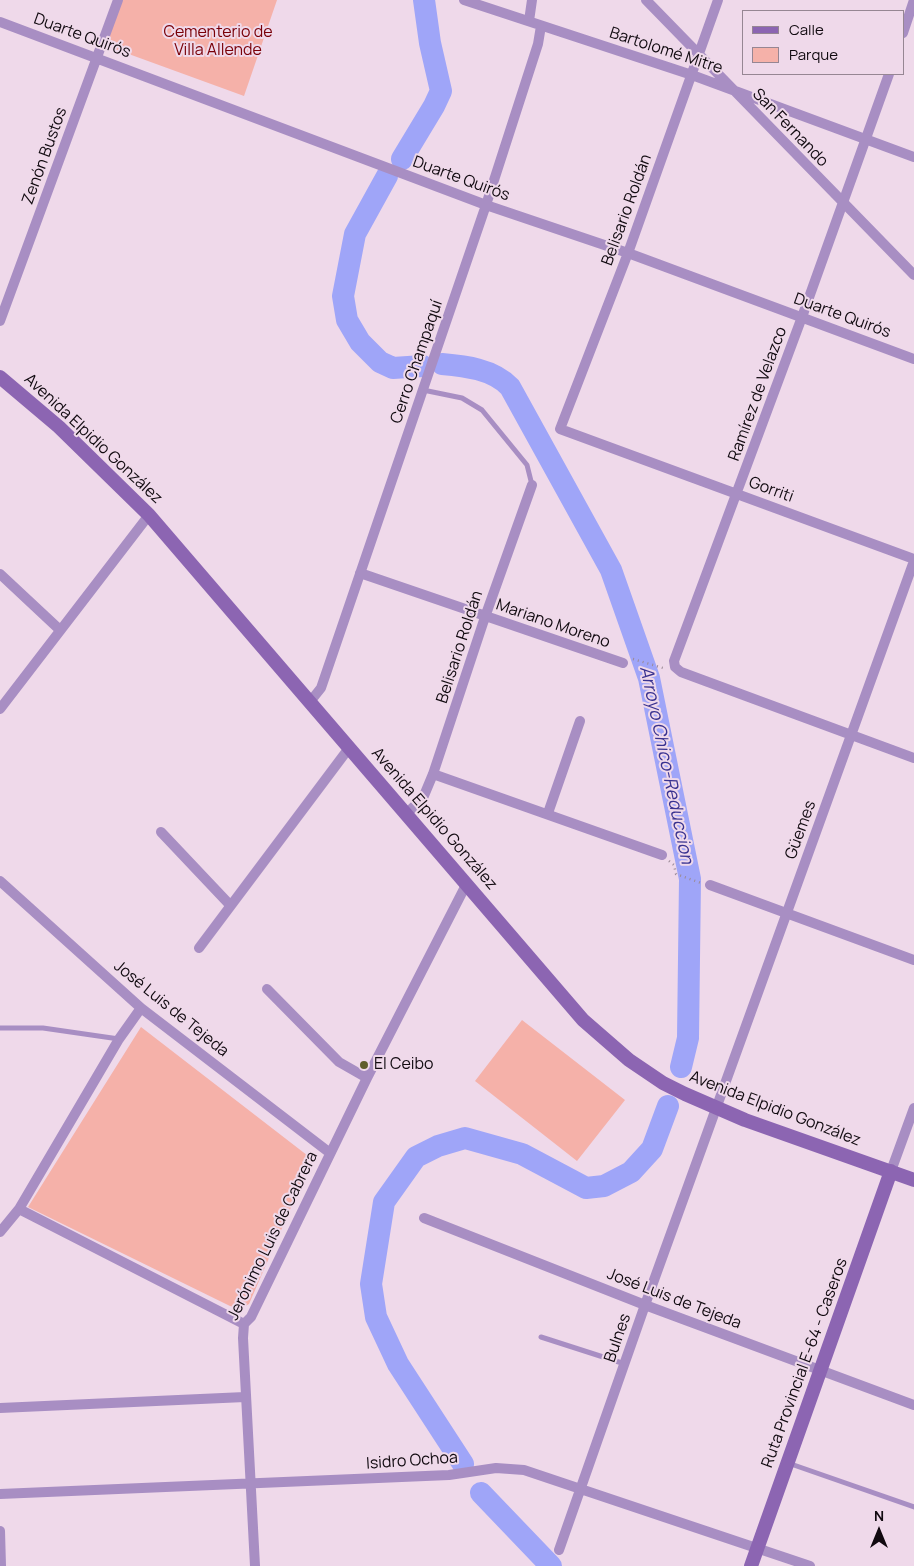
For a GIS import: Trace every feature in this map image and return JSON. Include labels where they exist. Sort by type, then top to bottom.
[{"type":"main road","name":"Avenida Elpidio González","points":[[0,377],[59,426],[150,514],[309,702],[467,883],[583,1020],[597,1033],[629,1060],[663,1083],[716,1108],[914,1180]]},
{"type":"main road","name":"Ruta Provincial E-64 - Caseros","points":[[752,1566],[891,1171]]},
{"type":"street","name":"Zenón Bustos","points":[[0,321],[118,0]]},
{"type":"street","name":"Bartolomé Mitre","points":[[464,0],[692,74],[914,157]]},
{"type":"street","points":[[530,21],[532,0]]},
{"type":"street","name":"San Fernando","points":[[646,0],[699,52],[842,204],[914,275]]},
{"type":"street","name":"Belisario Roldán","points":[[560,429],[628,253],[718,0]]},
{"type":"street","points":[[904,30],[914,0]]},
{"type":"street","name":"Duarte Quirós","points":[[0,22],[486,205],[628,253],[914,359]]},
{"type":"street","name":"Cerro Champaquí","points":[[309,702],[321,688],[486,205],[538,44],[541,26]]},
{"type":"street","name":"Ramírez de Velazco","points":[[671,668],[802,317],[889,75]]},
{"type":"street","name":"Gorriti","points":[[560,429],[914,560]]},
{"type":"street","name":"Belisario Roldán","points":[[407,814],[423,798],[434,774],[485,617],[532,485]]},
{"type":"street","points":[[0,709],[150,514]]},
{"type":"street","name":"Güemes","points":[[716,1108],[914,560]]},
{"type":"street","name":"Mariano Moreno","points":[[360,573],[623,663]]},
{"type":"street","points":[[0,574],[60,630]]},
{"type":"street","points":[[671,668],[914,758]]},
{"type":"street","points":[[548,813],[580,721]]},
{"type":"street","points":[[199,948],[349,748]]},
{"type":"street","points":[[434,774],[662,855]]},
{"type":"street","points":[[161,832],[230,905]]},
{"type":"street","name":"José Luis de Tejeda","points":[[0,881],[141,1008],[330,1153]]},
{"type":"street","name":"Jerónimo Luis de Cabrera","points":[[255,1566],[244,1324],[251,1317],[367,1078],[467,883]]},
{"type":"street","points":[[710,885],[914,960]]},
{"type":"street","points":[[267,988],[339,1062],[367,1078]]},
{"type":"street","points":[[0,1232],[19,1209],[119,1039],[141,1008]]},
{"type":"street","name":"Bulnes","points":[[559,1550],[716,1108]]},
{"type":"street","points":[[891,1171],[914,1108]]},
{"type":"street","points":[[19,1209],[244,1324]]},
{"type":"street","name":"José Luis de Tejeda","points":[[424,1218],[645,1305],[914,1405]]},
{"type":"street","points":[[0,1408],[246,1397]]},
{"type":"street","name":"Isidro Ochoa","points":[[0,1494],[448,1475],[511,1468],[582,1488],[810,1566]]},
{"type":"street","points":[[0,1531],[1,1566]]},
{"type":"lane","points":[[423,390],[462,398],[482,410],[527,465],[532,485]]},
{"type":"lane","points":[[0,1028],[43,1028],[119,1039]]},
{"type":"lane","points":[[541,1337],[624,1364]]},
{"type":"lane","points":[[788,1462],[914,1507]]},
{"type":"path","points":[[635,658],[671,668]]},
{"type":"path","points":[[674,865],[676,874],[698,882]]},
{"type":"green space","name":"Cementerio de Villa Allende","points":[[121,0],[277,0],[244,96],[104,45]]},
{"type":"green space","points":[[522,1020],[625,1100],[577,1161],[475,1081]]},
{"type":"green space","points":[[141,1027],[312,1159],[249,1304],[240,1309],[230,1306],[28,1207]]},
{"type":"waterway","points":[[402,159],[441,91],[430,43],[424,0]]},
{"type":"waterway","name":"Arroyo Chico-Reduccion","points":[[387,176],[355,234],[343,296],[347,320],[360,342],[380,362],[393,368],[423,366]]},
{"type":"waterway","name":"Arroyo Chico-Reduccion","points":[[442,364],[469,367],[487,372],[510,387],[611,570],[649,678],[690,879],[688,1038],[681,1067]]},
{"type":"waterway","name":"Arroyo Chico-Reduccion","points":[[463,1464],[398,1364],[376,1317],[371,1284],[384,1202],[416,1157],[438,1146],[465,1138],[522,1154],[586,1188],[604,1186],[631,1172],[652,1149],[668,1106]]},
{"type":"waterway","name":"Arroyo Chico-Reduccion","points":[[481,1493],[551,1566]]},
{"type":"place","name":"El Ceibo","points":[[364,1065]]}]
